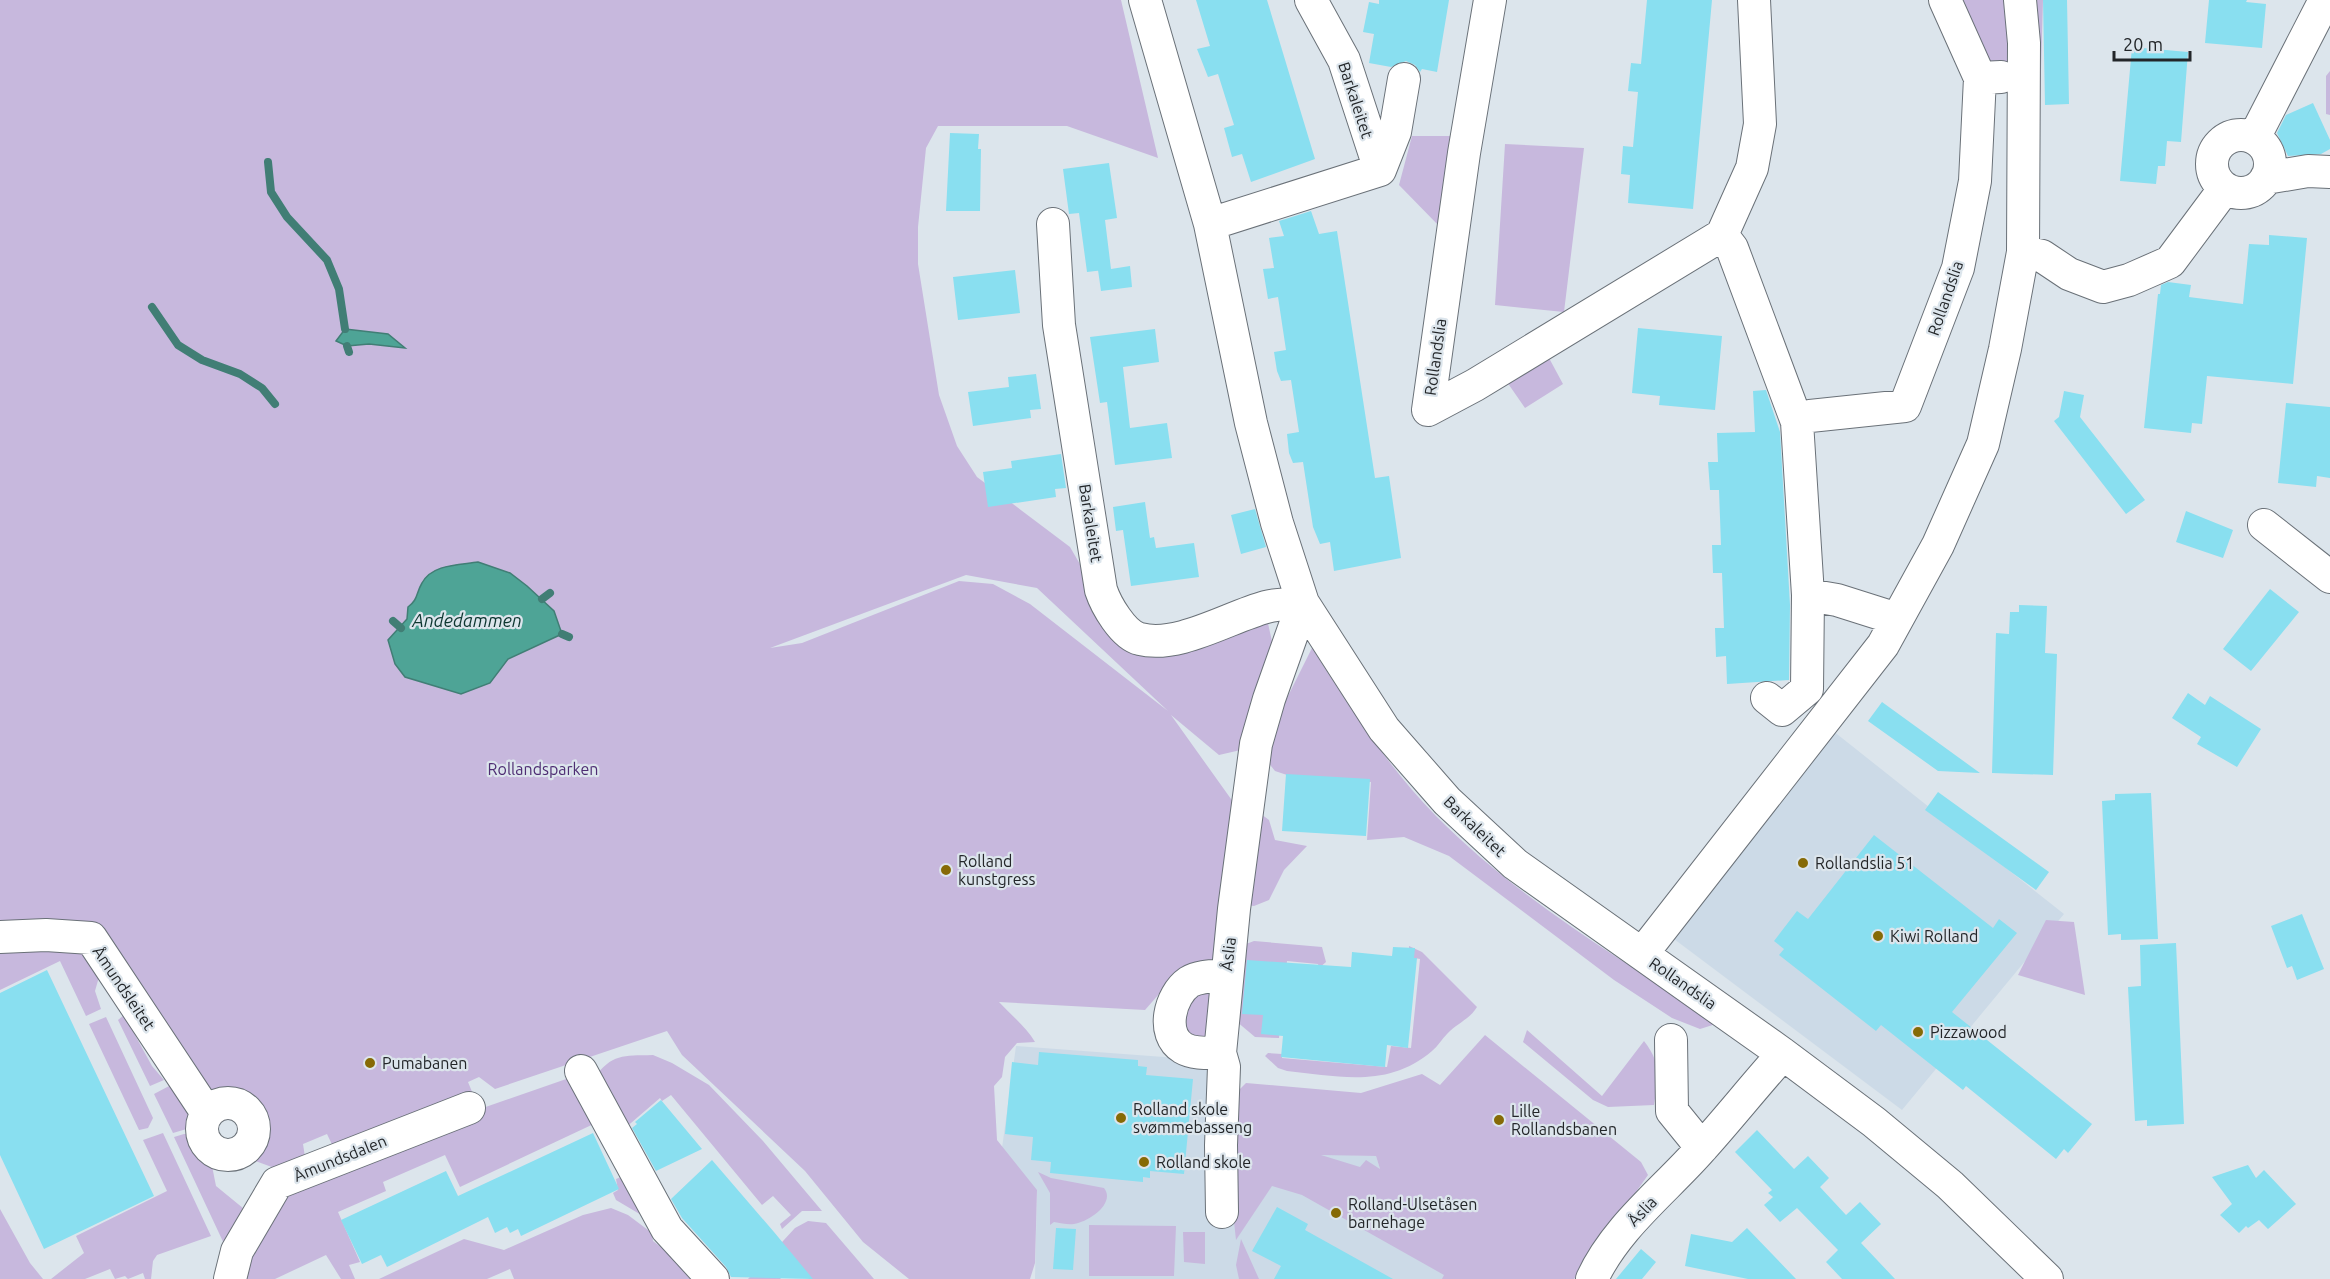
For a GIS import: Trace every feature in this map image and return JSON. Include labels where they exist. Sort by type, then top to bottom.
[{"type":"street","name":"Barkaleitet","points":[[1145,0],[1210,224],[1251,423],[1276,523],[1303,603],[1384,729],[1447,801],[1515,864],[1642,954]]},
{"type":"street","name":"Barkaleitet","points":[[1311,0],[1344,60],[1380,170]]},
{"type":"street","name":"Rollandslia","points":[[1490,0],[1464,153],[1428,410],[1475,385],[1722,235]]},
{"type":"street","points":[[1754,0],[1760,124],[1752,168],[1722,235],[1732,248],[1797,422],[1808,595],[1807,689],[1782,711],[1767,698]]},
{"type":"street","name":"Rollandslia","points":[[1797,422],[1810,416],[1905,406],[1958,268],[1975,181],[1980,78],[1945,0]]},
{"type":"street","name":"Rollandslia","points":[[2020,0],[2024,43],[2023,252],[1983,444],[1938,545],[1882,645],[1642,954],[1874,1122],[1950,1185],[2047,1279]]},
{"type":"street","points":[[2254,138],[2325,0]]},
{"type":"street","points":[[1980,78],[2023,77]]},
{"type":"street","name":"Barkaleitet","points":[[1380,170],[1395,132],[1404,79]]},
{"type":"street","points":[[2235,136],[2254,138],[2267,151],[2269,170],[2266,178],[2252,190],[2242,193],[2224,188],[2213,173],[2212,163],[2218,145],[2235,136]]},
{"type":"street","points":[[1210,224],[1380,170]]},
{"type":"street","points":[[2266,178],[2297,172],[2330,172]]},
{"type":"street","points":[[2023,252],[2042,256],[2069,274],[2103,287],[2128,280],[2170,262],[2224,188]]},
{"type":"street","name":"Barkaleitet","points":[[1053,224],[1058,273],[1059,325],[1101,590],[1108,611],[1137,639],[1157,641],[1178,638],[1268,606],[1303,603]]},
{"type":"street","points":[[2264,525],[2330,577]]},
{"type":"street","points":[[1808,595],[1837,600],[1897,620]]},
{"type":"street","name":"Åslia","points":[[1222,1212],[1221,1145],[1224,1067],[1220,1053],[1226,975],[1256,744],[1269,699],[1303,603]]},
{"type":"street","name":"Åmundsleitet","points":[[0,937],[46,935],[91,938],[207,1113]]},
{"type":"street","points":[[1220,1053],[1200,1053],[1182,1048],[1171,1034],[1169,1019],[1174,1000],[1188,983],[1204,977],[1226,975]]},
{"type":"street","points":[[1671,1040],[1671,1111],[1702,1148]]},
{"type":"street","name":"Åslia","points":[[1592,1279],[1603,1255],[1616,1238],[1702,1148],[1783,1054]]},
{"type":"street","points":[[581,1071],[667,1229],[713,1279]]},
{"type":"street","points":[[230,1155],[245,1148],[253,1134],[250,1117],[238,1106],[230,1103],[213,1107],[207,1113],[202,1127],[205,1142],[215,1152],[230,1155],[277,1184]]},
{"type":"street","name":"Åmundsdalen","points":[[230,1279],[237,1251],[277,1184],[469,1108]]},
{"type":"shaded area","points":[[1823,723],[2064,914],[1902,1110],[1654,924]]},
{"type":"shaded area","name":"Rolland skole","points":[[1016,1046],[1191,1059],[1219,1072],[1294,1153],[1376,1156],[1380,1169],[1496,1279],[1035,1279],[1037,1190],[999,1170]]},
{"type":"green space","name":"Rollandsparken","points":[[0,0],[1121,0],[1158,158],[1067,126],[938,126],[926,148],[918,227],[918,264],[939,395],[957,446],[977,477],[1070,547],[1131,652],[1267,619],[1273,646],[1245,749],[1219,755],[1171,715],[1246,820],[1226,975],[1173,978],[1145,1010],[999,1002],[1035,1042],[1017,1043],[1005,1057],[1002,1077],[994,1086],[997,1140],[1037,1190],[1035,1263],[1030,1279],[909,1279],[863,1242],[805,1171],[682,1055],[667,1031],[495,1089],[479,1077],[468,1082],[475,1099],[337,1155],[327,1134],[303,1144],[305,1157],[280,1170],[244,1157],[244,1153],[254,1141],[259,1126],[252,1104],[241,1097],[208,1089],[106,944],[0,924]],"holes":[[[966,575],[1037,588],[1168,711],[1030,604],[993,584],[959,581],[802,643],[770,648]]]},
{"type":"green space","points":[[1954,0],[2043,0],[2039,139],[2029,103],[1984,58]]},
{"type":"green space","points":[[2330,71],[2330,115],[2326,114],[2326,76]]},
{"type":"green space","points":[[1412,136],[1457,136],[1440,227],[1399,185]]},
{"type":"green space","points":[[1505,144],[1584,148],[1564,312],[1495,305]]},
{"type":"green space","points":[[1549,358],[1563,384],[1525,408],[1507,382]]},
{"type":"green space","points":[[1312,648],[1401,777],[1436,816],[1468,846],[1536,902],[1608,952],[1719,1023],[1700,1029],[1672,1018],[1614,980],[1449,856],[1404,837],[1367,840],[1371,782],[1287,775],[1275,771],[1260,752]]},
{"type":"green space","points":[[1257,811],[1269,820],[1275,840],[1307,846],[1284,870],[1269,900],[1254,906],[1246,905]]},
{"type":"green space","points":[[2046,920],[2074,922],[2085,995],[2018,975]]},
{"type":"green space","points":[[1254,941],[1322,947],[1326,962],[1319,968],[1318,964],[1287,961],[1279,1038],[1255,1037],[1236,1021],[1246,944]]},
{"type":"green space","points":[[71,942],[101,970],[95,991],[101,1009],[86,1016],[60,961],[0,990],[0,944]]},
{"type":"green space","points":[[1409,946],[1422,952],[1477,1007],[1432,1051],[1398,1071],[1362,1077],[1287,1071],[1278,1068],[1265,1056],[1268,1053],[1282,1054],[1282,1058],[1387,1067],[1391,1046],[1411,1048],[1420,959],[1409,957]]},
{"type":"green space","points":[[1212,993],[1213,1037],[1198,1038],[1186,1034],[1180,1011],[1194,995]]},
{"type":"green space","points":[[124,1015],[152,1066],[164,1080],[150,1086],[118,1020]]},
{"type":"green space","points":[[106,1017],[153,1118],[148,1128],[139,1130],[89,1024]]},
{"type":"green space","points":[[1527,1030],[1602,1096],[1644,1041],[1656,1064],[1654,1105],[1608,1107],[1593,1100],[1523,1042]]},
{"type":"green space","points":[[1485,1035],[1641,1162],[1648,1175],[1574,1279],[1442,1279],[1444,1275],[1302,1195],[1272,1186],[1236,1240],[1228,1166],[1226,1103],[1246,1083],[1361,1093],[1422,1074],[1440,1085]],"holes":[[[1321,1155],[1376,1156],[1380,1169],[1366,1160],[1360,1167]]]},
{"type":"green space","points":[[653,1055],[672,1063],[709,1085],[763,1141],[822,1211],[802,1211],[782,1229],[780,1224],[791,1215],[773,1196],[762,1205],[671,1095],[662,1101],[660,1098],[624,1129],[593,1079],[606,1064],[613,1060],[626,1056]]},
{"type":"green space","points":[[572,1077],[600,1121],[460,1187],[445,1155],[383,1182],[386,1191],[338,1212],[360,1262],[349,1265],[355,1279],[341,1279],[326,1255],[275,1279],[230,1279],[288,1185],[431,1126]]},
{"type":"green space","points":[[171,1085],[192,1114],[190,1128],[173,1133],[154,1094]]},
{"type":"green space","points":[[163,1133],[211,1236],[157,1255],[153,1261],[151,1279],[145,1279],[143,1273],[128,1279],[125,1276],[115,1279],[110,1269],[85,1279],[51,1279],[84,1253],[76,1236],[167,1191],[143,1140]]},
{"type":"green space","points":[[190,1134],[194,1145],[212,1166],[216,1186],[249,1213],[226,1248],[174,1137]]},
{"type":"green space","points":[[1038,1172],[1051,1178],[1104,1188],[1107,1194],[1104,1205],[1087,1220],[1074,1224],[1054,1222],[1050,1225],[1050,1193]]},
{"type":"green space","points":[[621,1177],[648,1219],[616,1200],[613,1193],[618,1190],[616,1179]]},
{"type":"green space","points":[[611,1208],[628,1215],[652,1233],[653,1241],[703,1279],[514,1279],[510,1269],[487,1279],[379,1279],[464,1239],[504,1250],[583,1215]]},
{"type":"green space","points":[[0,1209],[30,1263],[43,1279],[0,1279]]},
{"type":"green space","points":[[808,1221],[826,1223],[874,1279],[809,1279],[797,1265],[780,1279],[748,1279],[795,1228]]},
{"type":"green space","points":[[1089,1225],[1176,1226],[1174,1276],[1089,1276]]},
{"type":"green space","points":[[1183,1232],[1205,1232],[1205,1264],[1184,1262]]},
{"type":"green space","points":[[1241,1239],[1259,1279],[1239,1279],[1236,1265]]},
{"type":"water","points":[[345,329],[388,334],[405,348],[369,344],[347,346],[336,341]]},
{"type":"water","name":"Andedammen","points":[[478,562],[510,573],[527,586],[554,611],[562,634],[508,659],[490,683],[461,694],[405,677],[395,664],[388,640],[407,619],[408,607],[415,599],[422,583],[432,572],[439,569]]},
{"type":"building","points":[[1196,0],[1267,0],[1315,159],[1251,182],[1242,154],[1232,157],[1224,128],[1234,125],[1218,74],[1208,77],[1197,49],[1210,46]]},
{"type":"building","points":[[1379,0],[1449,0],[1437,72],[1422,69],[1420,72],[1415,65],[1406,61],[1391,67],[1369,63],[1374,34],[1363,32],[1369,2],[1379,4]]},
{"type":"building","points":[[1647,0],[1712,0],[1693,209],[1628,203],[1630,175],[1621,174],[1623,146],[1633,147],[1638,92],[1628,91],[1631,63],[1641,64]]},
{"type":"building","points":[[2043,0],[2067,0],[2069,104],[2045,105]]},
{"type":"building","points":[[2209,0],[2247,0],[2246,2],[2266,4],[2262,48],[2205,43]]},
{"type":"building","points":[[2132,47],[2188,52],[2181,142],[2167,141],[2165,166],[2158,166],[2156,184],[2120,181]]},
{"type":"building","points":[[2313,103],[2330,140],[2330,149],[2321,154],[2288,156],[2277,133],[2286,115]]},
{"type":"building","points":[[950,133],[979,134],[978,149],[981,149],[980,211],[946,211]]},
{"type":"building","points":[[1109,163],[1117,218],[1105,220],[1111,269],[1130,266],[1132,287],[1101,291],[1098,271],[1087,272],[1079,213],[1069,214],[1063,169]]},
{"type":"building","points":[[1311,211],[1319,234],[1337,231],[1375,478],[1389,476],[1401,558],[1334,571],[1330,542],[1320,544],[1313,527],[1303,462],[1293,463],[1289,453],[1287,434],[1299,432],[1291,380],[1281,381],[1274,352],[1286,350],[1278,297],[1268,299],[1263,269],[1274,268],[1269,238],[1284,236],[1279,221]]},
{"type":"building","points":[[2269,235],[2307,238],[2293,384],[2207,376],[2202,424],[2192,423],[2191,433],[2144,428],[2158,294],[2160,294],[2161,285],[2168,282],[2191,285],[2189,297],[2243,304],[2249,244],[2269,245]]},
{"type":"building","points":[[1015,270],[1020,313],[958,320],[953,277]]},
{"type":"building","points":[[1638,328],[1722,336],[1715,410],[1659,405],[1660,396],[1632,393]]},
{"type":"building","points":[[1155,329],[1159,362],[1123,367],[1130,428],[1167,423],[1172,458],[1115,465],[1107,402],[1100,403],[1090,337]]},
{"type":"building","points":[[1036,374],[1041,409],[1030,410],[1031,418],[973,426],[968,392],[1009,387],[1008,377]]},
{"type":"building","points":[[1766,390],[1780,432],[1790,605],[1789,680],[1727,684],[1726,656],[1716,657],[1715,628],[1724,628],[1722,573],[1713,573],[1712,545],[1721,545],[1719,490],[1710,490],[1708,462],[1718,462],[1717,433],[1755,432],[1753,391]]},
{"type":"building","points":[[2064,391],[2084,395],[2080,417],[2145,500],[2126,514],[2054,421],[2059,417]]},
{"type":"building","points":[[2286,403],[2330,407],[2330,478],[2317,476],[2316,487],[2278,483]]},
{"type":"building","points":[[1061,454],[1066,488],[1055,489],[1056,497],[988,507],[983,472],[1012,468],[1011,461]]},
{"type":"building","points":[[1145,502],[1150,538],[1154,537],[1156,548],[1194,543],[1199,577],[1131,586],[1123,530],[1116,531],[1113,507]]},
{"type":"building","points":[[1255,509],[1266,547],[1241,554],[1231,515]]},
{"type":"building","points":[[2186,511],[2233,530],[2223,558],[2176,542]]},
{"type":"building","points":[[2270,589],[2299,612],[2251,671],[2223,649]]},
{"type":"building","points":[[2019,605],[2047,606],[2045,653],[2057,654],[2053,775],[1992,773],[1996,633],[2009,634],[2010,612],[2019,612]]},
{"type":"building","points":[[2188,693],[2205,705],[2210,696],[2261,729],[2237,767],[2197,744],[2201,737],[2172,718]]},
{"type":"building","points":[[1882,702],[1980,773],[1938,771],[1868,721]]},
{"type":"building","points":[[1286,774],[1370,779],[1366,836],[1282,831]]},
{"type":"building","points":[[1938,792],[2049,872],[2036,890],[1925,810]]},
{"type":"building","points":[[2151,793],[2158,939],[2121,940],[2121,934],[2108,935],[2102,801],[2115,800],[2115,794]]},
{"type":"building","points":[[1874,835],[1993,928],[1999,919],[2017,933],[1952,1012],[2092,1124],[2068,1153],[2064,1149],[2056,1159],[1966,1086],[1963,1090],[1881,1025],[1876,1031],[1779,955],[1784,949],[1774,941],[1797,911],[1808,919]]},
{"type":"building","points":[[2302,914],[2324,969],[2297,980],[2292,966],[2287,968],[2271,926]]},
{"type":"building","points":[[2176,943],[2184,1124],[2147,1126],[2147,1120],[2135,1121],[2128,987],[2141,986],[2140,945]]},
{"type":"building","points":[[1393,947],[1415,948],[1414,958],[1417,958],[1408,1048],[1387,1045],[1385,1067],[1281,1057],[1283,1036],[1261,1034],[1263,1015],[1242,1014],[1247,960],[1351,967],[1352,952],[1392,956]]},
{"type":"building","points":[[47,970],[154,1196],[44,1249],[0,1155],[0,993]]},
{"type":"building","points":[[1039,1052],[1138,1060],[1138,1066],[1147,1067],[1146,1075],[1193,1079],[1184,1174],[1150,1171],[1150,1178],[1143,1177],[1143,1182],[1050,1173],[1051,1162],[1031,1160],[1033,1137],[1005,1134],[1012,1062],[1038,1065]]},
{"type":"building","points":[[661,1100],[702,1149],[656,1171],[632,1128],[637,1124],[635,1122]]},
{"type":"building","points":[[1757,1130],[1794,1169],[1808,1156],[1829,1178],[1820,1187],[1846,1215],[1860,1202],[1881,1224],[1861,1243],[1895,1279],[1842,1279],[1826,1262],[1838,1250],[1797,1208],[1780,1222],[1764,1205],[1773,1197],[1768,1193],[1772,1190],[1735,1152]]},
{"type":"building","points":[[593,1133],[619,1189],[521,1236],[518,1229],[510,1233],[507,1227],[495,1233],[488,1217],[387,1267],[381,1255],[362,1264],[341,1220],[446,1171],[458,1196]]},
{"type":"building","points":[[712,1160],[813,1279],[731,1277],[726,1267],[682,1218],[671,1199]]},
{"type":"building","points":[[2248,1165],[2256,1178],[2264,1170],[2296,1204],[2268,1229],[2259,1220],[2248,1228],[2246,1226],[2239,1233],[2220,1215],[2232,1204],[2212,1177]]},
{"type":"building","points":[[1277,1207],[1308,1224],[1305,1230],[1393,1279],[1274,1279],[1281,1266],[1252,1251]]},
{"type":"building","points":[[1056,1228],[1076,1229],[1073,1270],[1053,1269]]},
{"type":"building","points":[[1747,1228],[1796,1279],[1748,1279],[1685,1266],[1691,1234],[1732,1242]]},
{"type":"building","points":[[1641,1249],[1656,1262],[1642,1279],[1616,1279]]},
{"type":"waterway","points":[[268,162],[271,192],[287,217],[327,260],[339,289],[345,329]]},
{"type":"waterway","points":[[152,307],[178,345],[202,360],[240,374],[262,388],[275,404]]},
{"type":"waterway","points":[[347,346],[349,352]]},
{"type":"waterway","points":[[542,599],[550,593]]},
{"type":"waterway","points":[[393,621],[401,628]]},
{"type":"waterway","points":[[562,634],[569,637]]},
{"type":"place","name":"Rollandslia 51","points":[[1803,863]]},
{"type":"place","name":"Rolland kunstgress","points":[[946,870]]},
{"type":"place","name":"Kiwi Rolland","points":[[1878,936]]},
{"type":"place","name":"Pizzawood","points":[[1918,1032]]},
{"type":"place","name":"Pumabanen","points":[[370,1063]]},
{"type":"place","name":"Rolland skole svømmebasseng","points":[[1121,1118]]},
{"type":"place","name":"Lille Rollandsbanen","points":[[1499,1120]]},
{"type":"place","name":"Rolland skole","points":[[1144,1162]]},
{"type":"place","name":"Rolland-Ulsetåsen barnehage","points":[[1336,1213]]}]
